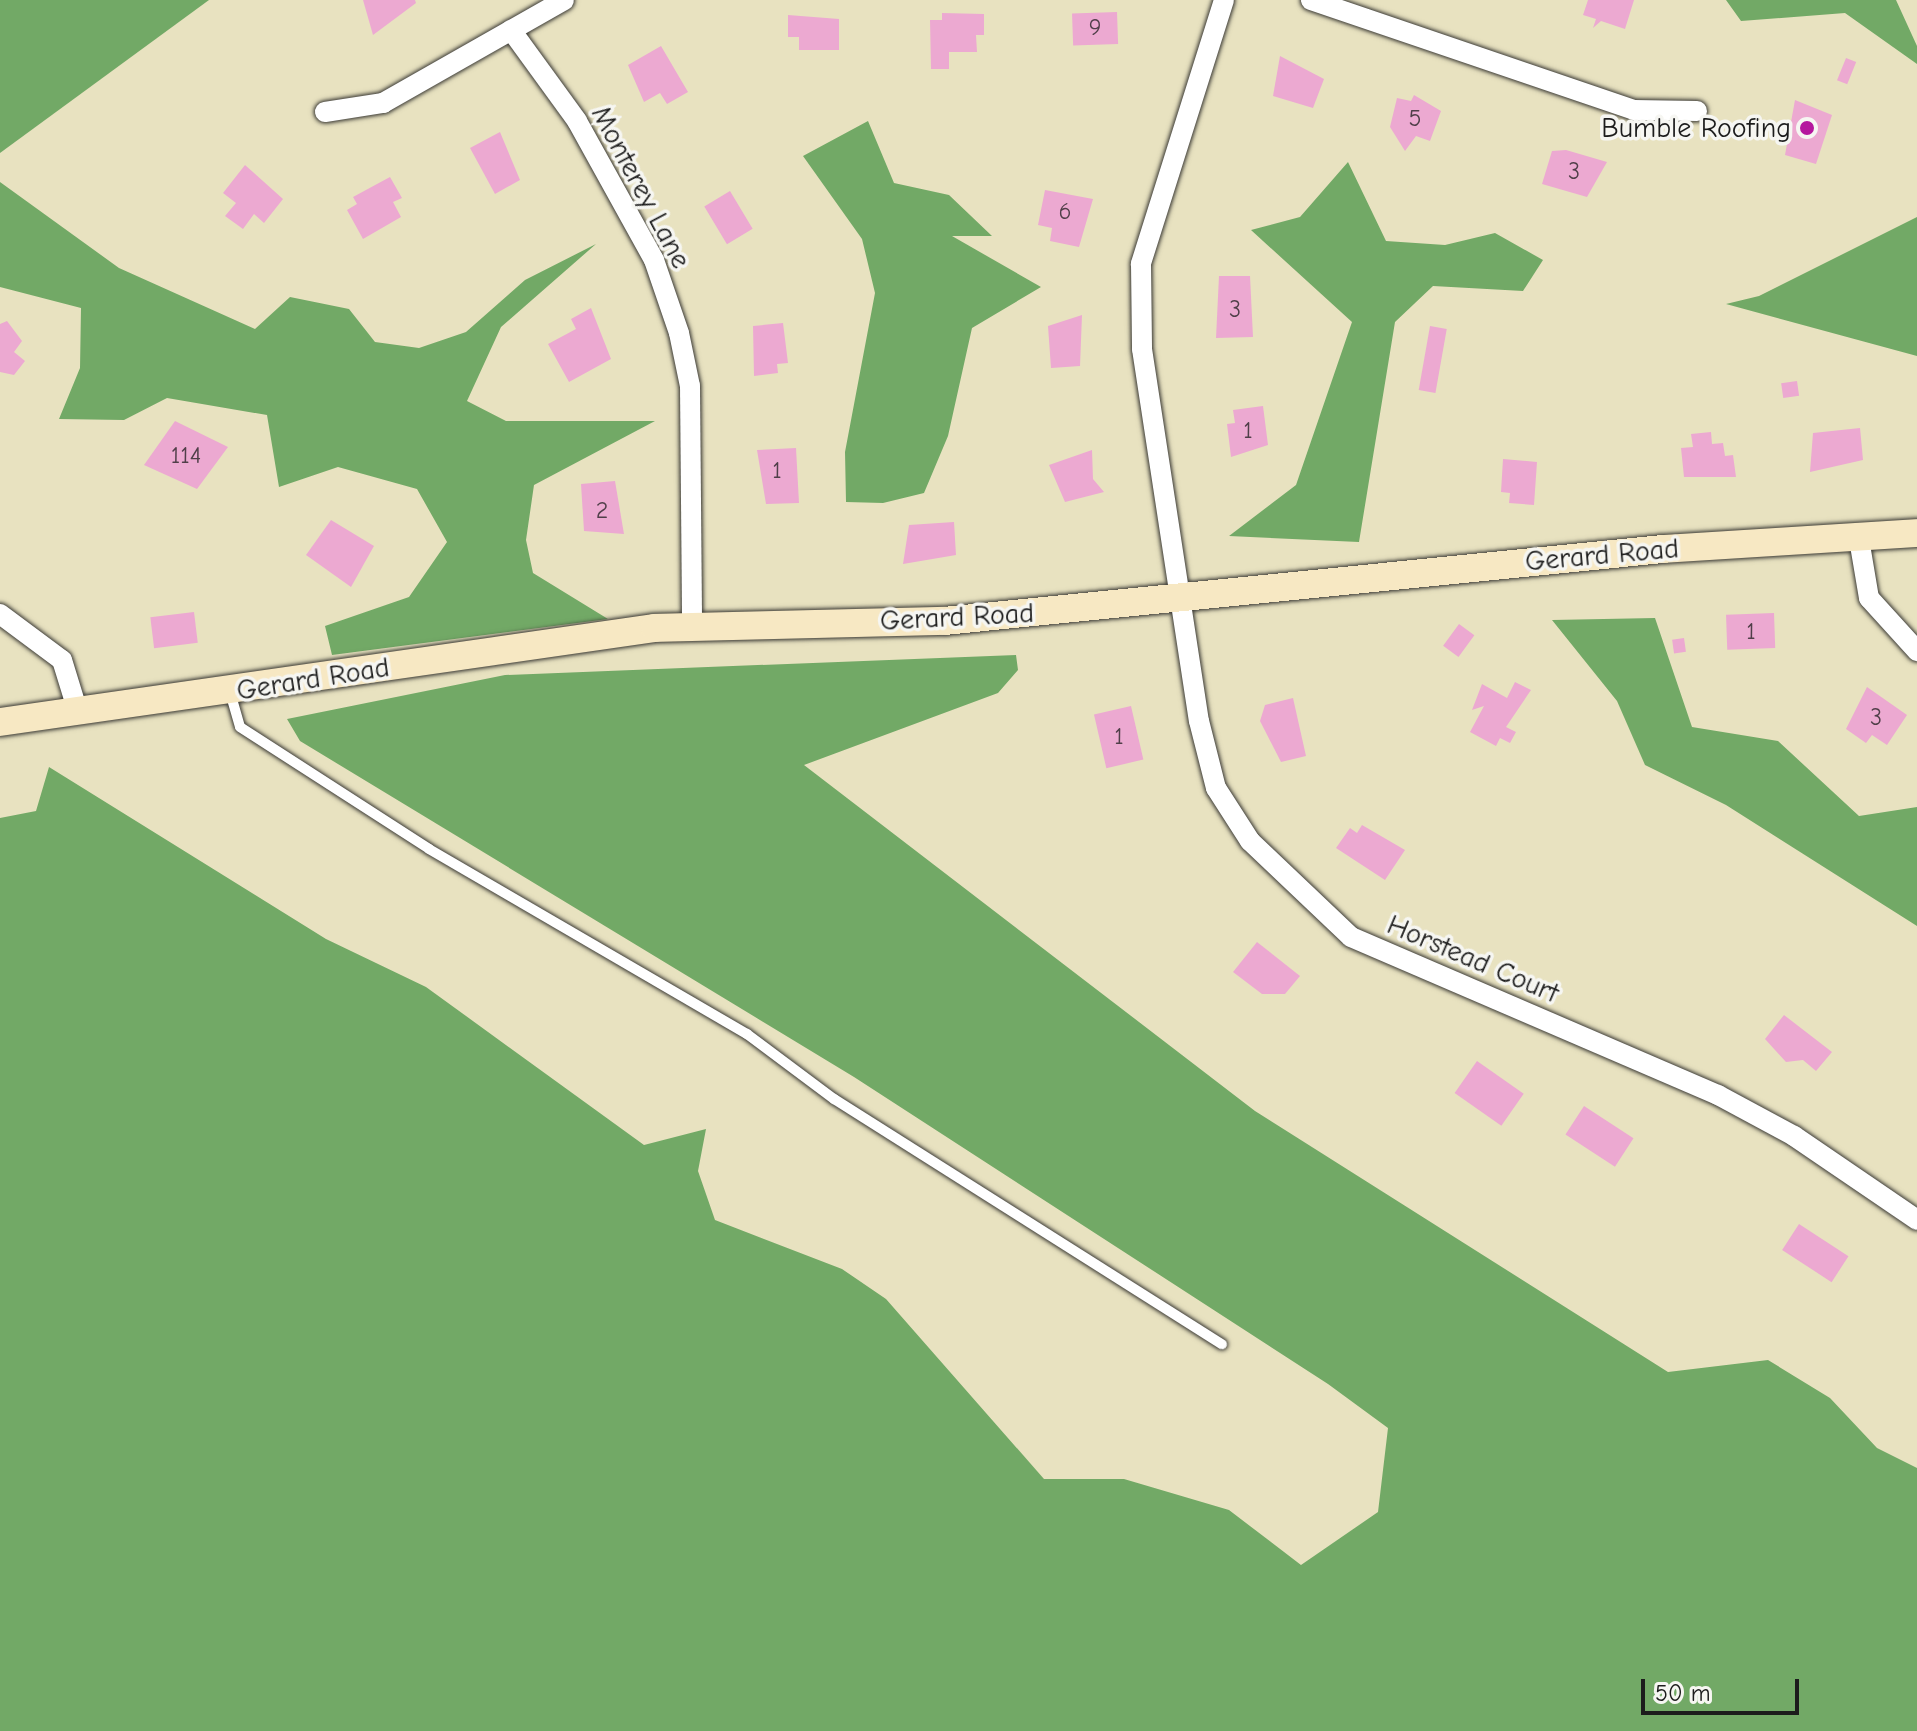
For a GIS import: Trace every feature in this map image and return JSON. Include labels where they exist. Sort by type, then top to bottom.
[{"type":"street","points":[[325,112],[383,103],[564,0]]},
{"type":"street","name":"Horstead Court","points":[[1224,0],[1141,264],[1142,349],[1185,600],[1199,721],[1216,788],[1297,894],[1351,937],[1718,1095],[1794,1136],[1917,1220]]},
{"type":"street","points":[[1311,0],[1634,110],[1697,111]]},
{"type":"street","name":"Monterey Lane","points":[[511,30],[601,163],[654,260],[679,333],[690,386],[692,626]]},
{"type":"street","points":[[1858,533],[1869,598],[1917,651]]},
{"type":"street","name":"Gerard Road","points":[[0,722],[692,626],[944,621],[1185,600],[1321,581],[1858,533],[1917,533]]},
{"type":"street","points":[[0,614],[62,660],[78,712]]},
{"type":"lane","points":[[230,692],[240,727],[429,849],[747,1034],[834,1099],[1222,1344]]},
{"type":"green space","points":[[0,0],[209,0],[0,153]]},
{"type":"green space","points":[[1726,0],[1896,0],[1917,46],[1917,64],[1845,13],[1741,21]]},
{"type":"green space","points":[[868,121],[894,183],[949,195],[992,236],[952,236],[1041,287],[972,328],[948,436],[924,493],[883,503],[846,502],[845,452],[875,293],[862,239],[803,156]]},
{"type":"green space","points":[[1348,162],[1386,241],[1445,245],[1495,233],[1543,260],[1523,291],[1433,286],[1395,322],[1359,542],[1229,536],[1296,485],[1352,322],[1251,230],[1300,217]]},
{"type":"green space","points":[[0,182],[119,268],[255,329],[290,297],[349,309],[375,342],[419,348],[466,332],[525,280],[596,244],[501,327],[467,401],[506,421],[655,421],[534,485],[526,540],[533,573],[608,619],[332,655],[325,626],[409,597],[447,542],[417,489],[338,467],[279,487],[267,415],[167,398],[124,420],[59,419],[80,368],[81,308],[0,287]]},
{"type":"green space","points":[[1917,217],[1917,356],[1726,304],[1759,296]]},
{"type":"green space","points":[[1655,618],[1692,727],[1778,741],[1859,816],[1917,807],[1917,926],[1726,805],[1645,765],[1617,701],[1552,620]]},
{"type":"green space","points":[[1016,655],[1018,670],[998,693],[804,765],[1255,1111],[1668,1372],[1768,1360],[1830,1398],[1877,1448],[1917,1468],[1917,1731],[0,1731],[0,818],[36,811],[49,767],[326,939],[426,987],[644,1145],[706,1129],[698,1171],[715,1220],[842,1269],[886,1299],[1044,1479],[1124,1479],[1229,1510],[1301,1565],[1378,1512],[1388,1428],[1328,1384],[854,1077],[300,741],[287,719],[505,675]]},
{"type":"building","points":[[363,0],[415,0],[416,3],[373,35]]},
{"type":"building","points":[[1588,0],[1634,0],[1625,29],[1601,21],[1593,28],[1596,19],[1583,15]]},
{"type":"building","points":[[1117,12],[1118,44],[1073,46],[1072,14]]},
{"type":"building","points":[[942,13],[984,14],[984,35],[976,35],[977,52],[949,52],[949,69],[931,69],[930,20],[942,20]]},
{"type":"building","points":[[788,15],[839,19],[839,50],[799,50],[799,37],[788,37]]},
{"type":"building","points":[[661,46],[688,92],[667,104],[660,93],[644,102],[628,65]]},
{"type":"building","points":[[1280,56],[1324,79],[1313,108],[1273,96]]},
{"type":"building","points":[[1846,58],[1856,62],[1847,84],[1837,80]]},
{"type":"building","points":[[1414,95],[1441,111],[1430,141],[1416,136],[1405,151],[1390,127],[1397,98],[1411,101]]},
{"type":"building","name":"Bumble Roofing","points":[[1795,100],[1832,115],[1816,164],[1785,155]]},
{"type":"building","points":[[500,132],[520,180],[495,194],[470,148]]},
{"type":"building","points":[[1566,150],[1607,162],[1587,197],[1542,184],[1552,151]]},
{"type":"building","points":[[245,165],[283,199],[264,223],[254,214],[243,229],[225,216],[236,203],[223,193]]},
{"type":"building","points":[[390,177],[402,198],[393,202],[401,217],[363,239],[347,210],[357,204],[353,197]]},
{"type":"building","points":[[1045,190],[1093,199],[1079,247],[1050,241],[1052,228],[1038,225]]},
{"type":"building","points":[[730,191],[753,229],[727,244],[704,206]]},
{"type":"building","points":[[1219,276],[1250,276],[1253,337],[1216,338]]},
{"type":"building","points":[[591,308],[611,359],[569,382],[548,344],[576,329],[571,319]]},
{"type":"building","points":[[1082,315],[1080,366],[1051,368],[1048,326]]},
{"type":"building","points":[[7,321],[22,341],[14,352],[25,361],[14,375],[0,372],[0,324]]},
{"type":"building","points":[[783,323],[788,363],[777,364],[778,373],[754,376],[753,326]]},
{"type":"building","points":[[1430,326],[1447,329],[1435,393],[1419,390]]},
{"type":"building","points":[[1797,381],[1799,396],[1783,398],[1781,383]]},
{"type":"building","points":[[1263,406],[1268,445],[1231,457],[1227,424],[1235,423],[1233,410]]},
{"type":"building","points":[[175,421],[228,447],[197,489],[144,465]]},
{"type":"building","points":[[1860,428],[1863,460],[1810,472],[1813,433]]},
{"type":"building","points":[[1711,432],[1712,444],[1723,443],[1725,456],[1733,455],[1736,477],[1684,477],[1681,448],[1693,447],[1691,434]]},
{"type":"building","points":[[796,448],[799,503],[766,504],[757,450]]},
{"type":"building","points":[[1092,450],[1093,479],[1104,492],[1065,502],[1049,465]]},
{"type":"building","points":[[1503,459],[1537,462],[1534,505],[1509,503],[1510,493],[1501,492]]},
{"type":"building","points":[[615,481],[624,534],[584,531],[581,484]]},
{"type":"building","points":[[331,520],[374,546],[351,587],[306,555]]},
{"type":"building","points":[[954,522],[956,555],[903,564],[909,525]]},
{"type":"building","points":[[194,612],[198,643],[154,648],[150,617]]},
{"type":"building","points":[[1774,613],[1775,648],[1727,650],[1726,615]]},
{"type":"building","points":[[1459,624],[1474,635],[1459,657],[1443,646]]},
{"type":"building","points":[[1684,638],[1686,652],[1674,654],[1672,640]]},
{"type":"building","points":[[1515,682],[1531,690],[1506,727],[1516,732],[1510,743],[1500,738],[1496,746],[1470,732],[1484,706],[1472,710],[1482,684],[1507,698]]},
{"type":"building","points":[[1867,687],[1907,715],[1887,745],[1872,735],[1866,743],[1846,729]]},
{"type":"building","points":[[1293,698],[1306,756],[1281,762],[1260,721],[1265,705]]},
{"type":"building","points":[[1131,706],[1143,760],[1106,768],[1094,715]]},
{"type":"building","points":[[1362,825],[1405,850],[1385,880],[1336,848],[1350,828],[1357,833]]},
{"type":"building","points":[[1257,942],[1300,976],[1285,994],[1262,994],[1233,972]]},
{"type":"building","points":[[1784,1015],[1832,1052],[1816,1071],[1803,1060],[1786,1062],[1765,1039]]},
{"type":"building","points":[[1477,1061],[1524,1094],[1501,1126],[1455,1093]]},
{"type":"building","points":[[1584,1106],[1633,1138],[1615,1167],[1565,1135]]},
{"type":"building","points":[[1799,1224],[1848,1256],[1832,1282],[1782,1250]]},
{"type":"place","name":"Bumble Roofing","points":[[1807,128]]}]
